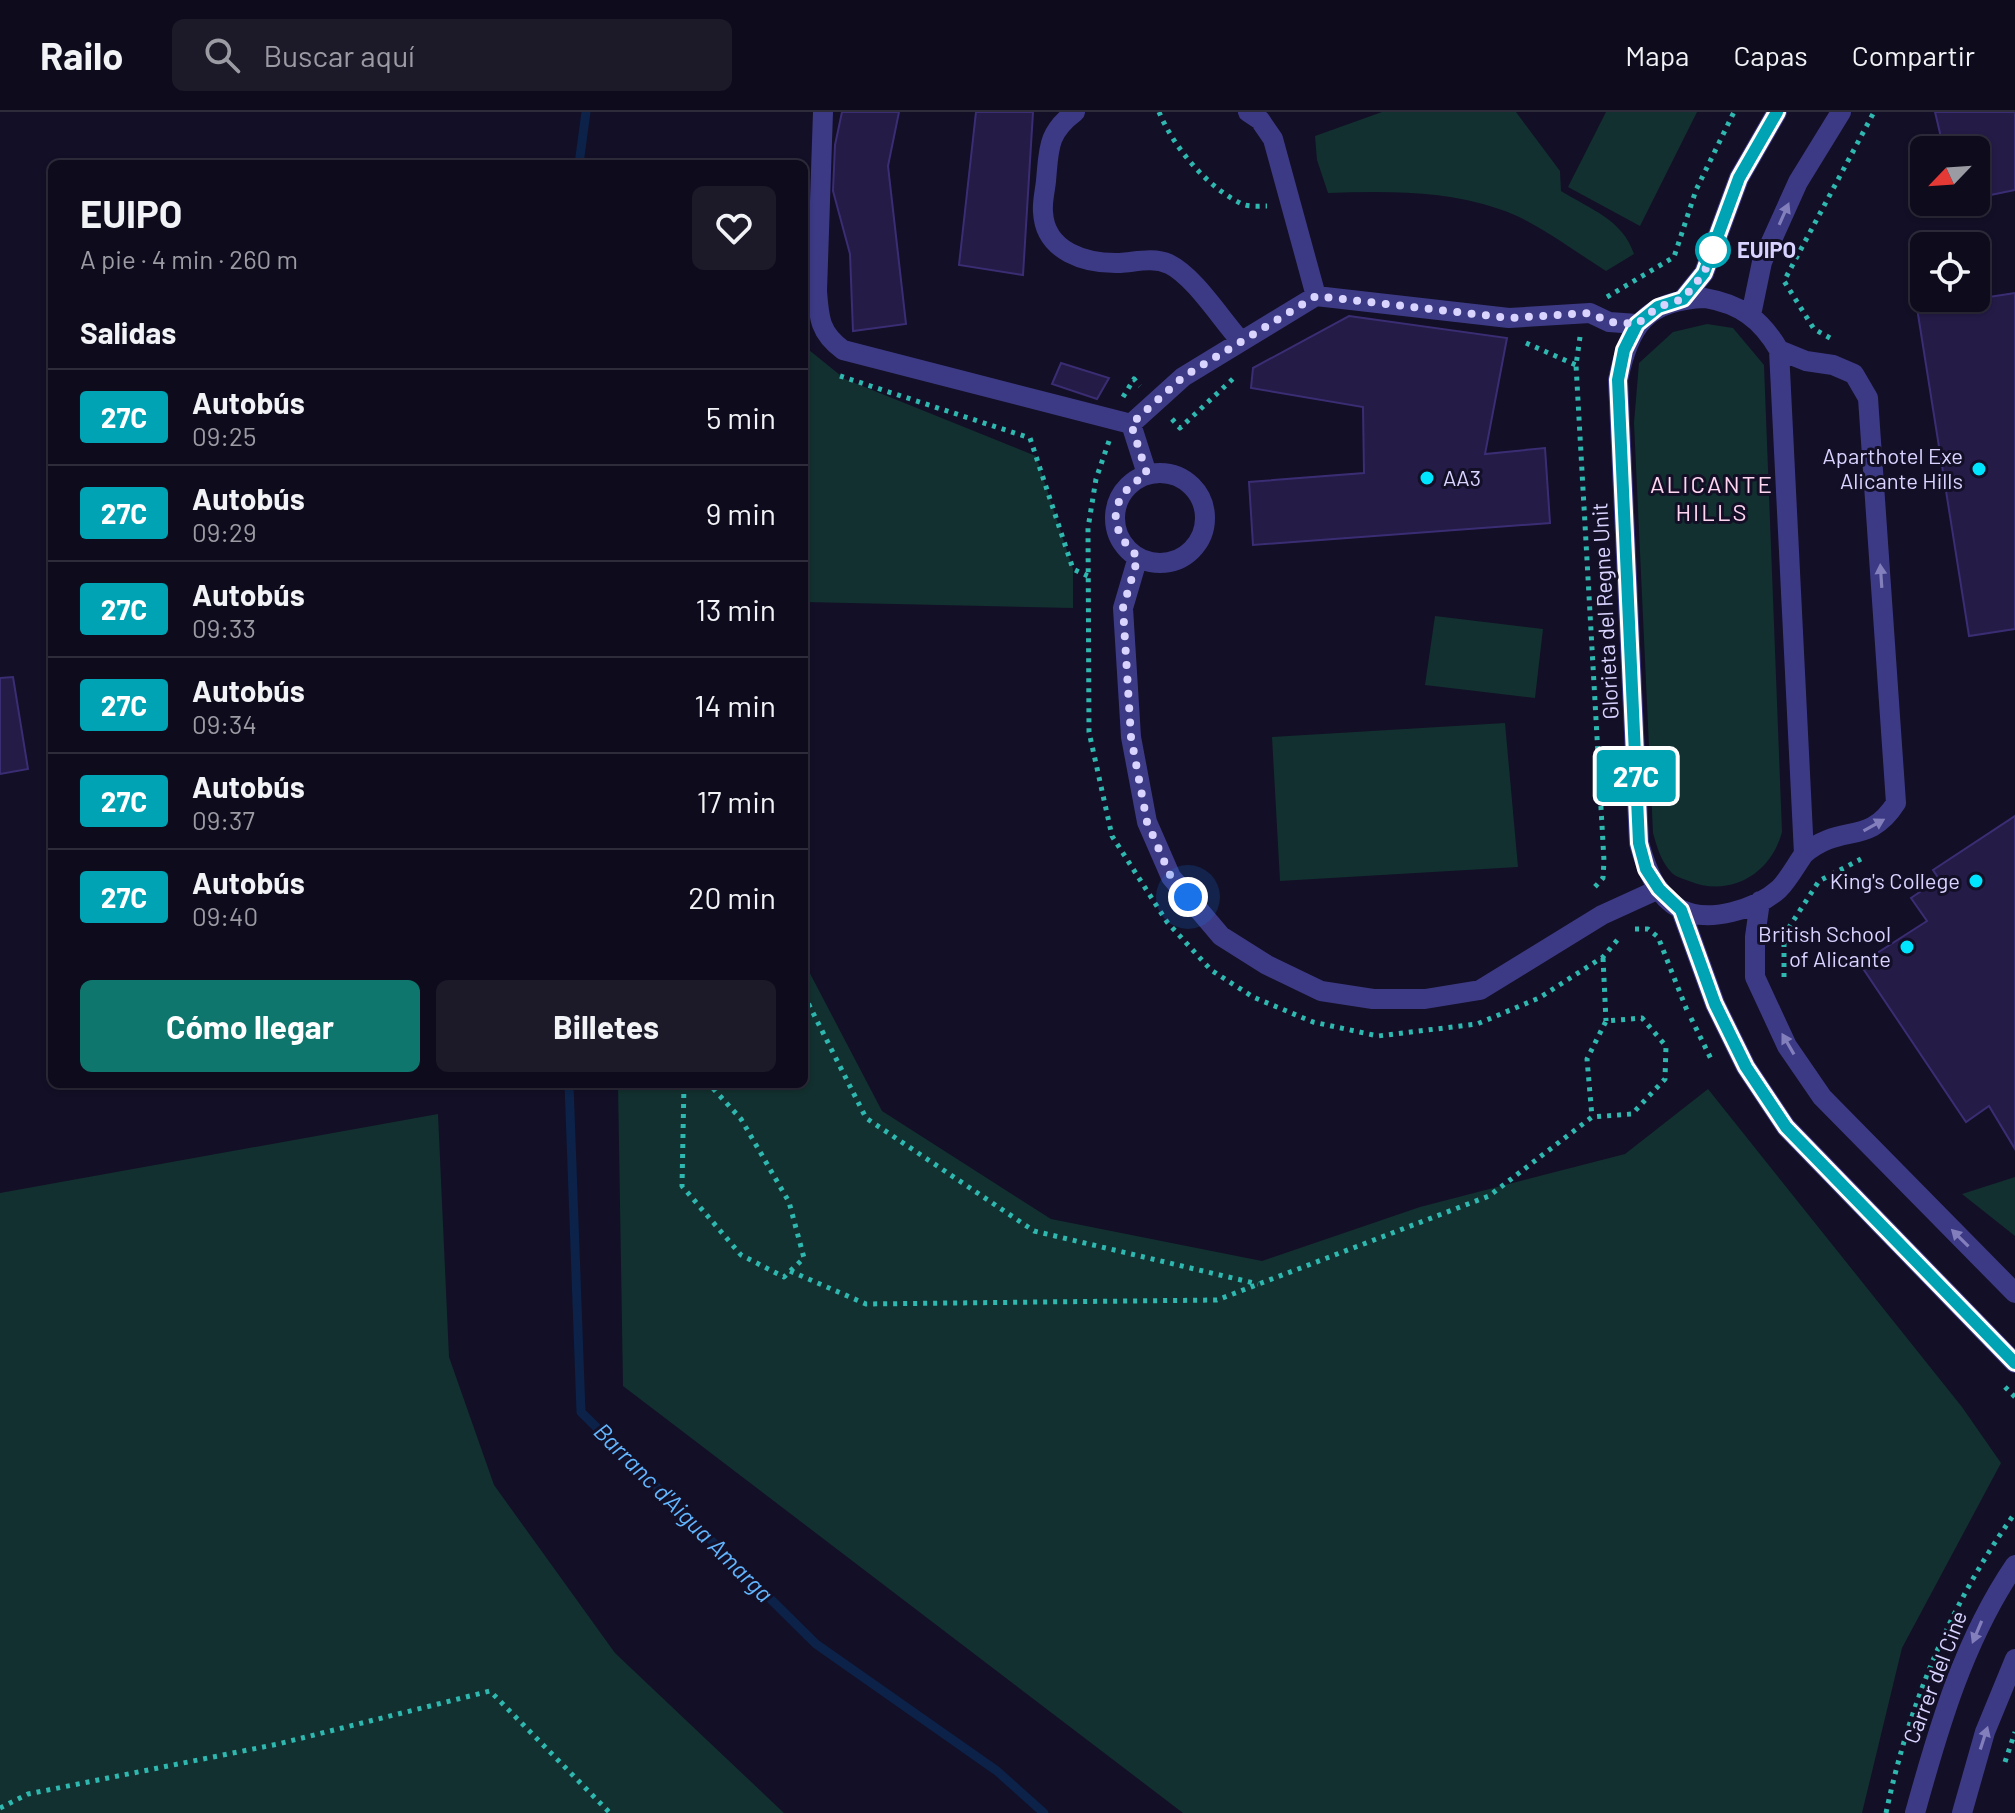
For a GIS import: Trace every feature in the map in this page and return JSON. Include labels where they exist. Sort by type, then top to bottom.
[{"type":"street","points":[[823,112],[817,291],[819,317],[827,338],[843,350],[1124,422],[1157,403],[1183,377],[1316,296],[1509,318],[1590,313],[1609,322],[1637,324],[1658,307],[1683,299],[1729,302],[1751,315],[1768,330],[1779,350],[1804,854]]},
{"type":"street","points":[[1075,112],[1060,123],[1051,139],[1043,212],[1048,235],[1079,259],[1119,263],[1146,260],[1168,264],[1186,277],[1240,340]]},
{"type":"street","points":[[1248,112],[1260,120],[1273,139],[1316,296]]},
{"type":"street","points":[[1683,299],[1704,273],[1739,178],[1777,112]]},
{"type":"street","points":[[1751,315],[1762,262],[1798,182],[1841,112]]},
{"type":"street","name":"Glorieta del Regne Unit","points":[[1637,324],[1624,350],[1618,380],[1639,843],[1646,869],[1659,889],[1681,910]]},
{"type":"street","points":[[1779,350],[1854,374],[1868,398],[1896,803],[1884,822],[1865,832],[1821,840],[1804,854],[1779,889],[1760,901],[1735,911],[1708,914],[1681,910],[1715,1004],[1733,1042],[1786,1127],[2015,1363]]},
{"type":"street","points":[[1124,422],[1147,474]]},
{"type":"street","points":[[1172,473],[1194,487],[1205,510],[1203,535],[1187,555],[1163,564],[1138,557],[1123,543],[1115,523],[1118,502],[1129,485],[1147,474],[1172,473]]},
{"type":"street","points":[[1138,557],[1123,608],[1131,737],[1147,822],[1171,877],[1221,936],[1267,965],[1321,991],[1373,999],[1425,999],[1480,990],[1602,915],[1659,889]]},
{"type":"street","points":[[1760,901],[1755,937],[1755,977],[1787,1046],[1822,1097],[2015,1293]]},
{"type":"street","name":"Carrer del Cine","points":[[1915,1813],[1942,1714],[1990,1601],[2015,1565]]},
{"type":"street","points":[[1962,1813],[1985,1732],[2015,1659]]},
{"type":"path","points":[[1159,112],[1188,160],[1225,192],[1245,206],[1293,206]]},
{"type":"path","points":[[1521,341],[1576,365]]},
{"type":"path","points":[[1247,366],[1180,428],[1134,379],[1126,389],[1124,422],[1096,479],[1088,528],[1089,732],[1112,836],[1167,922],[1211,970],[1253,997],[1301,1017],[1378,1036],[1477,1024],[1539,998],[1603,957],[1619,938]]},
{"type":"path","points":[[835,371],[845,379],[1030,438],[1073,569],[1088,576]]},
{"type":"path","points":[[1592,1117],[1587,1059],[1606,1021],[1603,957]]},
{"type":"path","points":[[808,1003],[866,1118],[1034,1231],[1259,1284]]},
{"type":"path","points":[[790,1271],[866,1304],[1217,1300],[1489,1196],[1592,1117],[1632,1114],[1665,1079],[1666,1046],[1642,1018],[1606,1021]]},
{"type":"path","points":[[684,1088],[682,1186],[741,1255],[784,1277],[804,1258],[789,1202],[741,1119],[713,1088]]},
{"type":"path","points":[[0,1808],[28,1794],[278,1744],[490,1691],[610,1813]]},
{"type":"green space","points":[[1382,112],[1516,112],[1560,171],[1561,191],[1614,224],[1629,242],[1634,254],[1606,271],[1526,221],[1478,203],[1414,193],[1328,193],[1317,160],[1315,136]]},
{"type":"green space","points":[[1606,112],[1697,112],[1640,226],[1568,187]]},
{"type":"green space","points":[[1707,324],[1733,328],[1764,365],[1782,832],[1777,847],[1759,870],[1747,879],[1719,886],[1704,885],[1674,874],[1662,859],[1653,833],[1634,423],[1639,363],[1673,332]]},
{"type":"green space","points":[[808,349],[845,379],[1036,456],[1073,569],[1073,608],[808,602]]},
{"type":"green space","points":[[1435,616],[1543,629],[1535,698],[1425,685]]},
{"type":"green space","points":[[1505,723],[1518,867],[1280,881],[1272,737]]},
{"type":"green space","points":[[808,970],[882,1111],[1051,1219],[1262,1261],[1420,1207],[1625,1154],[1708,1089],[1962,1407],[2001,1463],[1902,1648],[1862,1813],[1183,1813],[623,1386],[618,1088],[808,1088]]},
{"type":"green space","points":[[438,1114],[449,1357],[494,1485],[615,1653],[784,1813],[0,1813],[0,1193]]},
{"type":"green space","points":[[2015,1177],[2015,1236],[1962,1194]]},
{"type":"building","points":[[842,112],[899,112],[888,166],[906,324],[853,331],[850,254],[833,191],[835,145]]},
{"type":"building","points":[[976,112],[1033,112],[1023,275],[959,265]]},
{"type":"building","points":[[1935,112],[2015,112],[2015,190],[1990,195],[1990,136],[1941,136]]},
{"type":"building","name":"Aparthotel Exe Alicante Hills","points":[[2015,293],[2015,629],[1969,636],[1918,312],[1990,312],[1990,297]]},
{"type":"building","points":[[1349,316],[1507,338],[1485,454],[1545,448],[1550,523],[1253,545],[1249,482],[1364,473],[1363,407],[1251,388],[1253,368]]},
{"type":"building","points":[[1061,363],[1109,378],[1097,399],[1052,384]]},
{"type":"building","points":[[13,677],[28,769],[0,774],[0,678]]},
{"type":"building","points":[[2015,816],[2015,1149],[1989,1106],[1966,1122],[1860,964],[1927,921],[1911,898],[1939,879],[1933,870]]},
{"type":"waterway","name":"Barranc d'Aigua Amarga","points":[[580,160],[586,112]]},
{"type":"waterway","name":"Barranc d'Aigua Amarga","points":[[569,1088],[581,1412],[816,1644],[997,1771],[1044,1813]]},
{"type":"bus line","name":"27C","points":[[1777,112],[1739,178],[1704,273],[1683,299],[1658,307],[1637,324],[1624,350],[1618,380],[1639,843],[1646,869],[1659,889],[1681,910],[1694,938],[1715,1004],[1746,1067],[1786,1127],[2015,1363]]},
{"type":"place","name":"EUIPO","points":[[1713,250]]},
{"type":"place","name":"Aparthotel Exe Alicante Hills","points":[[1979,469]]},
{"type":"place","name":"AA3","points":[[1427,478]]},
{"type":"place","name":"King's College","points":[[1976,881]]},
{"type":"place","name":"British School of Alicante","points":[[1907,947]]},
{"type":"district","name":"ALICANTE HILLS","points":[[1712,499]]},
{"type":"route","points":[[1188,897],[1171,877],[1147,822],[1131,737],[1123,608],[1138,557],[1123,543],[1115,523],[1118,502],[1129,485],[1147,474],[1131,424],[1183,377],[1316,296],[1426,306],[1509,318],[1590,313],[1609,322],[1637,324],[1658,307],[1683,299],[1704,273],[1714,247],[1713,250]]}]
